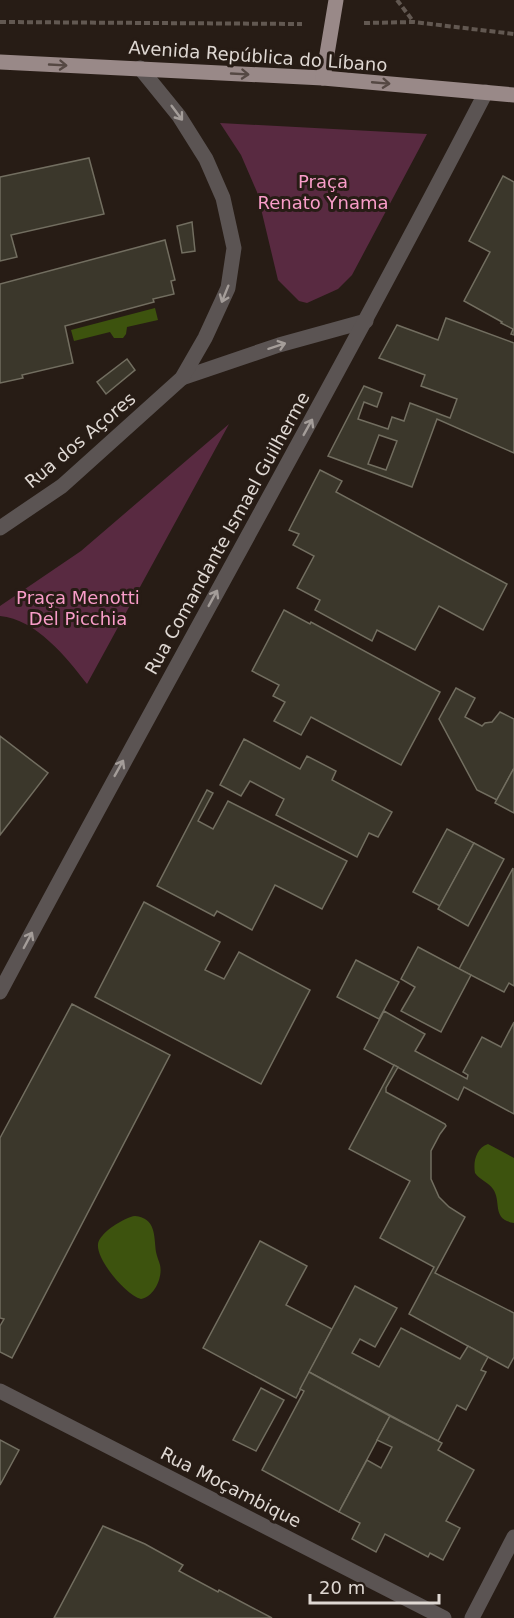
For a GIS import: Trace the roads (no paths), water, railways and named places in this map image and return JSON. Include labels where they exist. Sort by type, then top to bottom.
[{"type":"main road","points":[[323,78],[336,0]]},
{"type":"main road","name":"Avenida República do Líbano","points":[[0,62],[323,78],[514,95]]},
{"type":"street","name":"Rua dos Açores","points":[[0,528],[62,486],[182,378],[205,338],[228,288],[234,248],[223,198],[206,159],[179,116],[140,68]]},
{"type":"street","name":"Rua Comandante Ismael Guilherme","points":[[0,992],[124,759],[366,321],[486,92]]},
{"type":"street","name":"Rua dos Açores","points":[[182,378],[279,345],[366,321]]},
{"type":"street","name":"Rua Moçambique","points":[[0,1391],[444,1618]]},
{"type":"street","points":[[472,1618],[514,1538]]},
{"type":"park label","name":"Praça Renato Ynama","points":[[323,192]]},
{"type":"park label","name":"Praça Menotti Del Picchia","points":[[78,607]]}]
